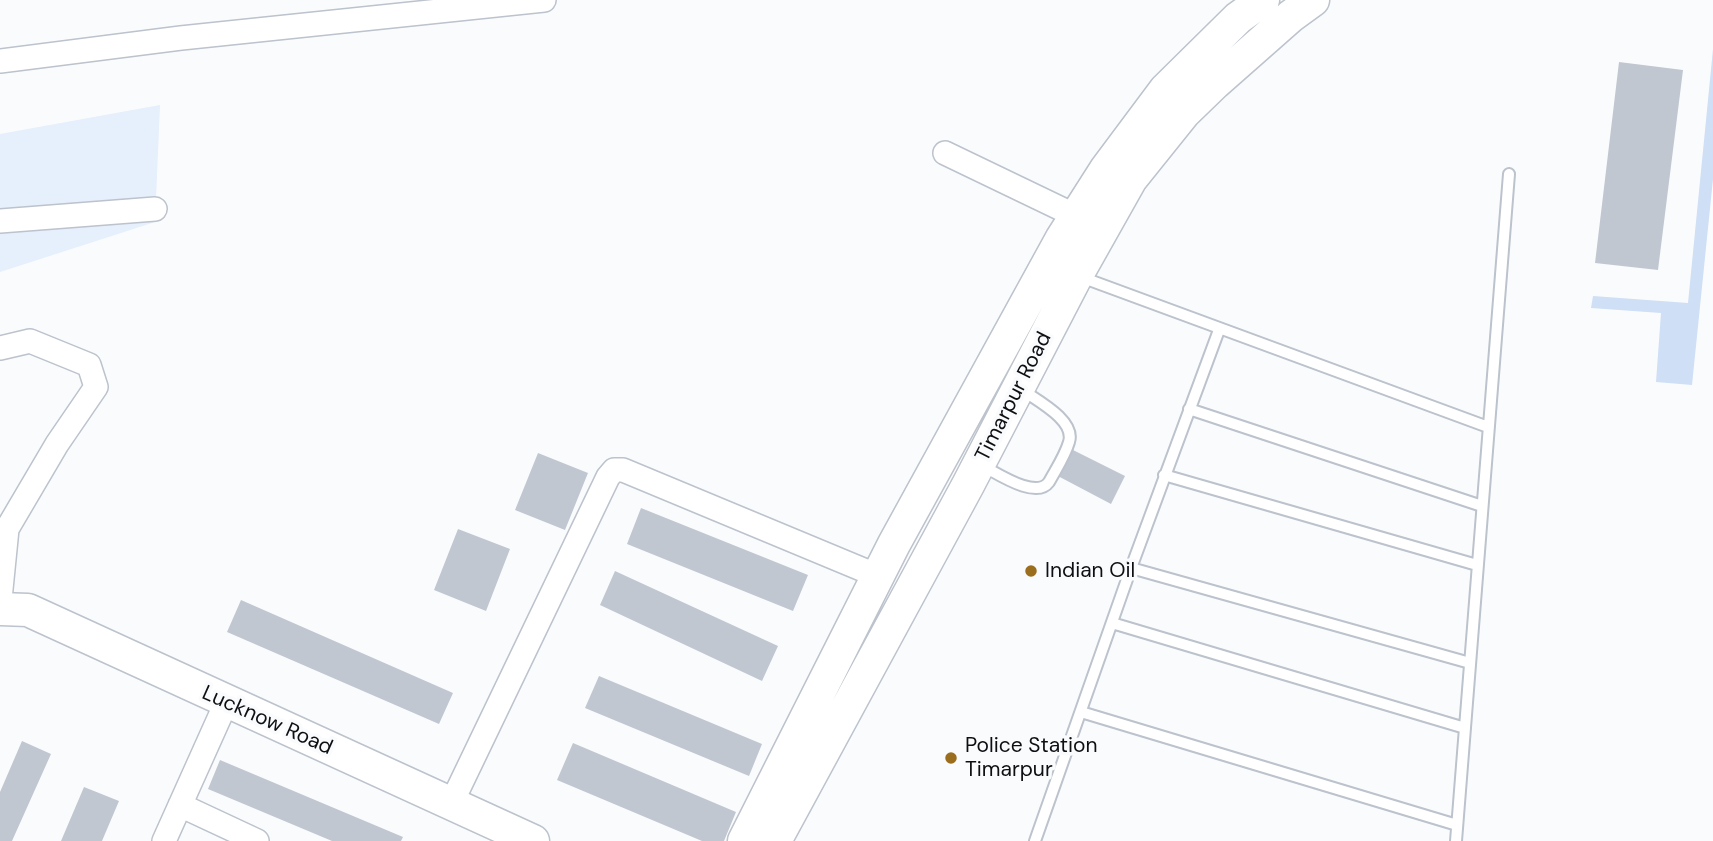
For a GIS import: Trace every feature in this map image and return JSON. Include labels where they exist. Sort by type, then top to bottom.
[{"type":"street","points":[[0,61],[181,38],[544,0]]},
{"type":"street","name":"Timarpur Road","points":[[775,841],[1018,387],[1063,269],[1076,216],[1106,169],[1165,90],[1238,18],[1263,0]]},
{"type":"street","name":"Timarpur Road","points":[[744,841],[878,576],[1063,269],[1184,113],[1291,16],[1313,0]]},
{"type":"street","points":[[945,153],[1076,216]]},
{"type":"street","points":[[0,221],[155,209]]},
{"type":"street","points":[[0,348],[30,341],[89,365],[96,387],[57,444],[7,529],[0,599]]},
{"type":"street","points":[[451,804],[608,477],[614,470],[623,470],[878,576]]},
{"type":"street","name":"Lucknow Road","points":[[0,609],[28,610],[533,841]]},
{"type":"street","points":[[164,841],[226,702]]},
{"type":"street","points":[[180,805],[257,841]]},
{"type":"lane","points":[[1456,841],[1509,174]]},
{"type":"lane","points":[[1063,269],[1219,330],[1488,427]]},
{"type":"lane","points":[[1035,841],[1164,475],[1219,330]]},
{"type":"lane","points":[[979,464],[1024,487],[1034,489],[1046,486],[1070,441],[1070,433],[1061,418],[1018,387]]},
{"type":"lane","points":[[1189,410],[1482,506]]},
{"type":"lane","points":[[1164,475],[1477,565]]},
{"type":"lane","points":[[1131,568],[1470,663]]},
{"type":"lane","points":[[1112,623],[1465,728]]},
{"type":"lane","points":[[1080,712],[1457,825]]},
{"type":"shaded area","points":[[1713,49],[1713,179],[1692,385],[1656,382],[1661,313],[1591,308],[1593,296],[1688,303]]},
{"type":"shaded area","points":[[160,105],[155,222],[0,272],[0,134]]},
{"type":"building","points":[[1619,62],[1683,70],[1658,270],[1595,263]]},
{"type":"building","points":[[1071,449],[1125,476],[1111,504],[1056,475]]},
{"type":"building","points":[[538,453],[588,473],[565,530],[515,510]]},
{"type":"building","points":[[641,508],[808,575],[793,611],[627,544]]},
{"type":"building","points":[[458,529],[510,549],[486,611],[434,590]]},
{"type":"building","points":[[615,571],[778,646],[762,681],[600,605]]},
{"type":"building","points":[[241,600],[453,693],[439,724],[227,632]]},
{"type":"building","points":[[599,676],[762,744],[749,776],[585,708]]},
{"type":"building","points":[[22,741],[51,754],[12,841],[0,841],[0,792]]},
{"type":"building","points":[[573,743],[736,812],[724,841],[702,841],[557,780]]},
{"type":"building","points":[[220,760],[403,837],[401,841],[332,841],[208,789]]},
{"type":"building","points":[[84,787],[119,801],[102,841],[61,841]]},
{"type":"place","name":"Indian Oil","points":[[1031,571]]},
{"type":"place","name":"Police Station Timarpur","points":[[951,758]]}]
